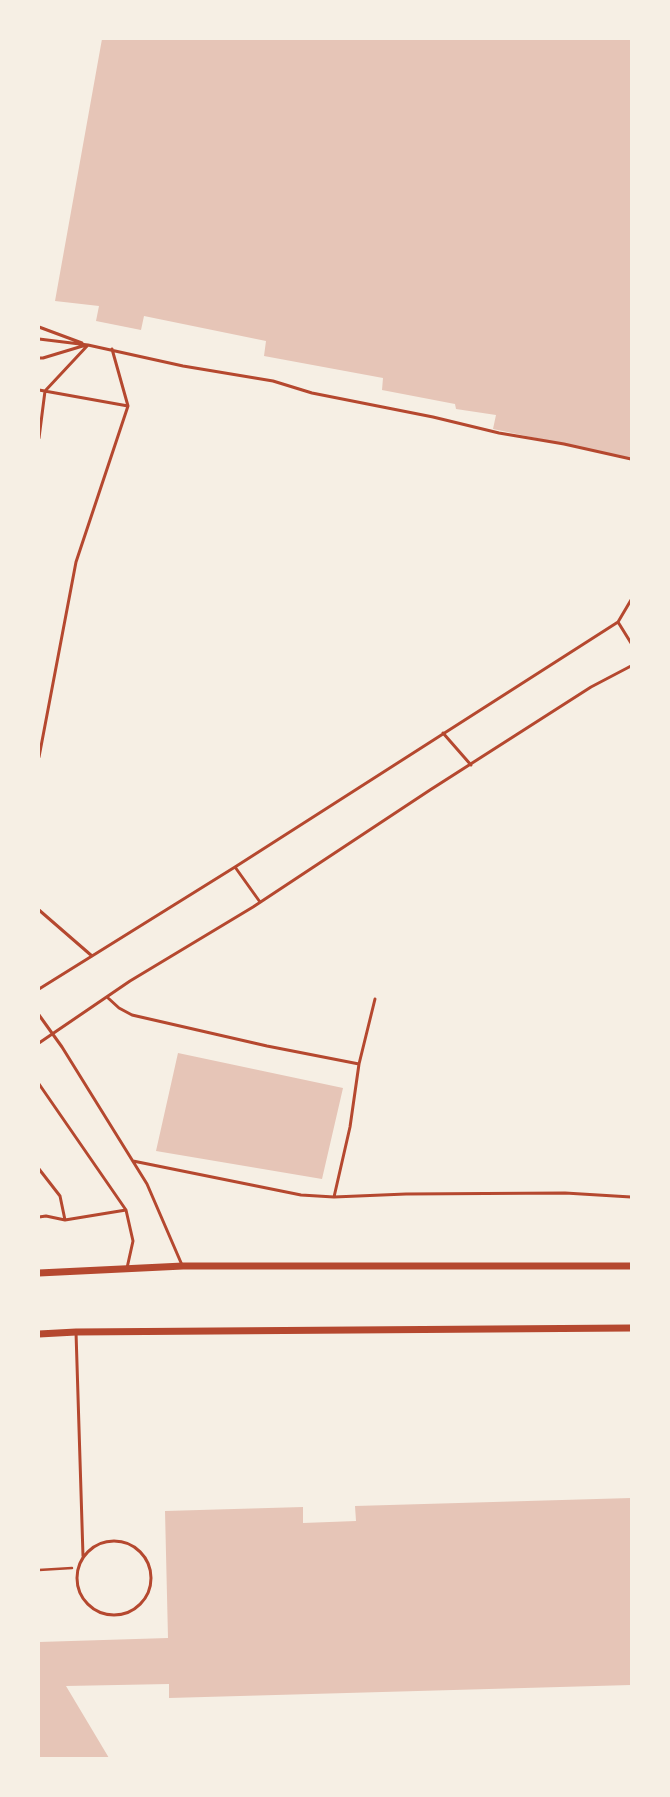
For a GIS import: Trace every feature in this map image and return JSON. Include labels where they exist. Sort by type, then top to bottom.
[{"type":"street","points":[[39,1273],[183,1266],[631,1266]]},
{"type":"street","points":[[39,1334],[76,1332],[631,1328]]},
{"type":"lane","points":[[39,327],[88,345]]},
{"type":"lane","points":[[39,339],[112,349],[184,366],[273,380],[312,393],[433,417],[499,434],[564,444],[631,459]]},
{"type":"lane","points":[[39,358],[88,345]]},
{"type":"lane","points":[[39,438],[45,392],[88,345]]},
{"type":"lane","points":[[39,757],[76,562],[128,406],[112,349]]},
{"type":"lane","points":[[39,390],[128,406]]},
{"type":"lane","points":[[39,989],[235,867],[618,622],[631,600]]},
{"type":"lane","points":[[618,622],[631,643]]},
{"type":"lane","points":[[39,1044],[130,981],[260,902],[424,793],[471,765],[591,687],[631,666]]},
{"type":"lane","points":[[443,733],[471,765]]},
{"type":"lane","points":[[235,867],[260,902]]},
{"type":"lane","points":[[39,910],[92,956]]},
{"type":"lane","points":[[107,997],[119,1008],[132,1015],[237,1040],[359,1064]]},
{"type":"lane","points":[[334,1197],[350,1127],[359,1064],[374,999]]},
{"type":"lane","points":[[39,1015],[147,1184],[183,1266]]},
{"type":"lane","points":[[39,1084],[126,1210],[133,1240],[127,1269]]},
{"type":"lane","points":[[133,1161],[301,1195],[334,1197],[406,1194],[565,1194],[631,1197]]},
{"type":"lane","points":[[39,1169],[60,1196],[65,1220]]},
{"type":"lane","points":[[39,1217],[46,1216],[65,1220],[126,1210]]},
{"type":"lane","points":[[76,1332],[84,1557]]},
{"type":"lane","points":[[115,1540],[128,1543],[138,1549],[146,1559],[151,1570],[151,1582],[148,1594],[141,1604],[131,1612],[119,1615],[107,1614],[95,1610],[86,1602],[79,1592],[77,1580],[78,1568],[84,1557],[92,1548],[103,1542],[115,1540]]},
{"type":"path","points":[[39,1570],[78,1568]]},
{"type":"building","points":[[102,39],[631,39],[631,458],[493,429],[496,415],[456,409],[455,404],[382,390],[383,378],[264,356],[266,341],[144,316],[141,330],[96,321],[99,306],[55,301]]},
{"type":"building","points":[[178,1053],[343,1088],[322,1179],[156,1151]]},
{"type":"building","points":[[631,1498],[631,1685],[169,1698],[169,1684],[66,1686],[109,1758],[39,1758],[39,1642],[168,1638],[165,1511],[303,1507],[303,1523],[356,1521],[355,1506]]}]
